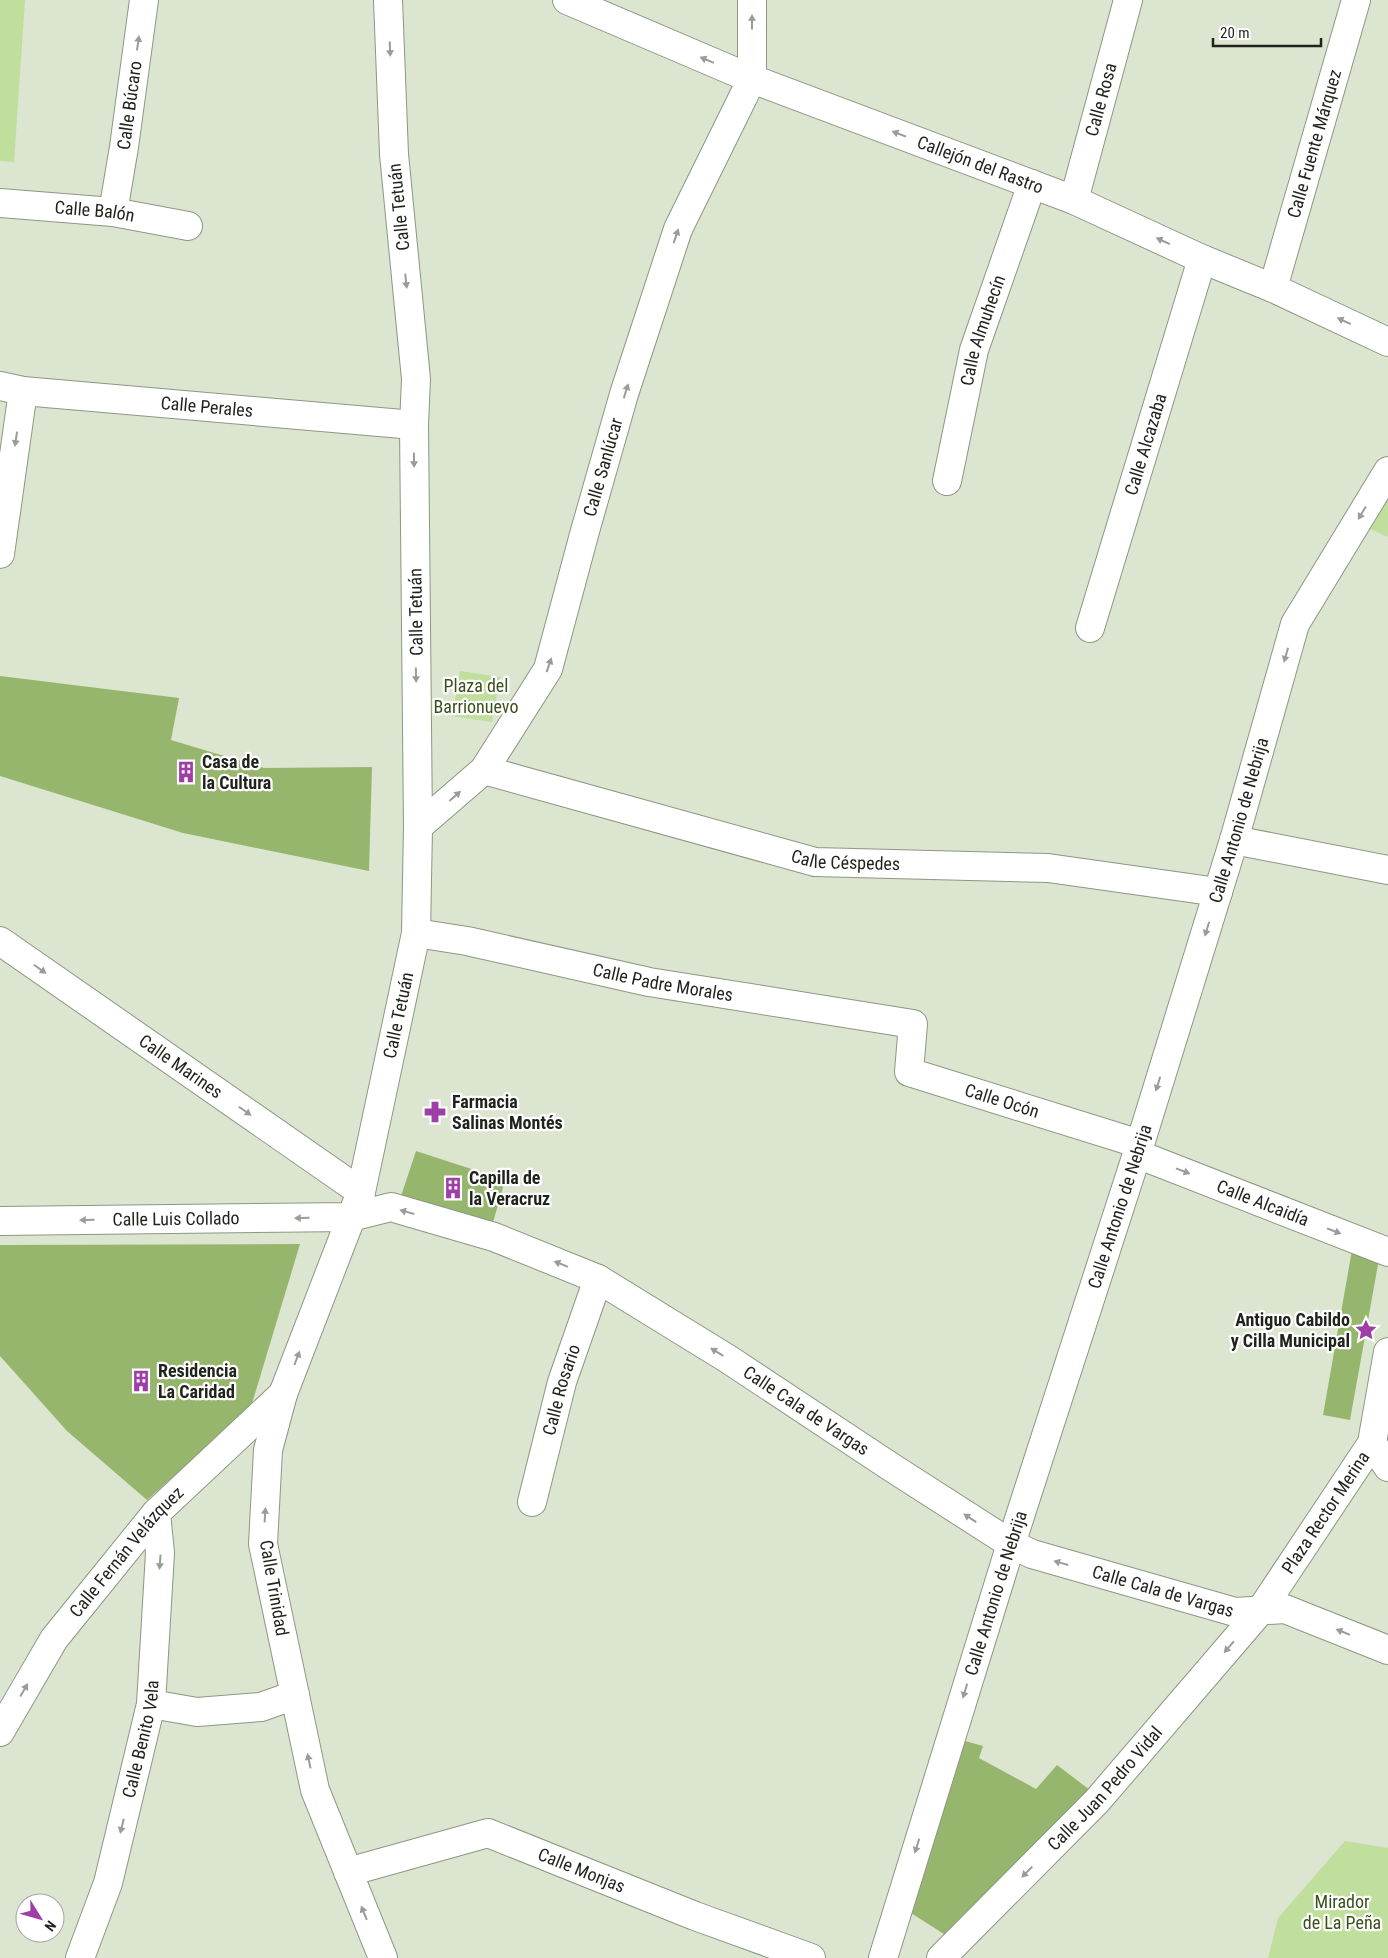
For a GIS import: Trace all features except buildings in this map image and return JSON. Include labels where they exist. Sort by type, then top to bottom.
[{"type":"street","name":"Calle Búcaro","points":[[113,212],[144,0]]},
{"type":"street","name":"Calle Tetuán","points":[[351,1217],[361,1192],[416,933],[418,827],[414,425],[416,379],[394,154],[388,0]]},
{"type":"street","name":"Callejón del Rastro","points":[[567,0],[752,79],[1074,200],[1202,259],[1273,288],[1388,342]]},
{"type":"street","points":[[752,0],[752,79]]},
{"type":"street","name":"Calle Rosa","points":[[1074,200],[1128,0]]},
{"type":"street","name":"Calle Fuente Márquez","points":[[1273,288],[1356,0]]},
{"type":"street","name":"Calle Sanlúcar","points":[[418,827],[484,770],[548,669],[624,394],[678,230],[752,79]]},
{"type":"street","name":"Calle Almuhecín","points":[[947,481],[974,350],[1032,184]]},
{"type":"street","name":"Calle Balón","points":[[0,204],[113,212],[188,226]]},
{"type":"street","name":"Calle Alcazaba","points":[[1090,628],[1202,259]]},
{"type":"street","name":"Calle Perales","points":[[12,388],[414,425]]},
{"type":"street","points":[[0,554],[12,388]]},
{"type":"street","name":"Calle Antonio de Nebrija","points":[[883,1958],[1011,1544],[1138,1149],[1218,892],[1295,624],[1388,471]]},
{"type":"street","name":"Calle Céspedes","points":[[484,770],[814,862],[1048,868],[1218,892]]},
{"type":"street","points":[[1234,840],[1388,870]]},
{"type":"street","name":"Calle Padre Morales","points":[[416,933],[467,941],[649,982],[913,1024]]},
{"type":"street","name":"Calle Marines","points":[[0,941],[361,1192]]},
{"type":"street","name":"Calle Ocón","points":[[913,1024],[909,1072],[1138,1149]]},
{"type":"street","name":"Calle Alcaidía","points":[[1138,1149],[1388,1252]]},
{"type":"street","name":"Calle Cala de Vargas","points":[[351,1217],[391,1207],[494,1237],[598,1279],[728,1358],[891,1467],[1011,1544],[1032,1554],[1235,1612],[1285,1609],[1388,1650]]},
{"type":"street","name":"Calle Luis Collado","points":[[0,1221],[351,1217]]},
{"type":"street","name":"Calle Trinidad","points":[[351,1217],[283,1394],[268,1450],[263,1544],[314,1790],[382,1958]]},
{"type":"street","name":"Calle Rosario","points":[[532,1502],[562,1382],[598,1279]]},
{"type":"street","name":"Plaza Rector Merina","points":[[1261,1610],[1372,1443],[1388,1352]]},
{"type":"street","name":"Calle Fernán Velázquez","points":[[0,1732],[54,1639],[156,1513],[283,1394]]},
{"type":"street","points":[[1372,1443],[1388,1467]]},
{"type":"street","name":"Calle Benito Vela","points":[[80,1958],[108,1883],[151,1704],[160,1553],[156,1513]]},
{"type":"street","name":"Calle Juan Pedro Vidal","points":[[942,1958],[1097,1801],[1261,1610]]},
{"type":"street","points":[[151,1704],[197,1712],[261,1707],[295,1695]]},
{"type":"street","name":"Calle Monjas","points":[[348,1872],[488,1833],[695,1916],[811,1958]]},
{"type":"green space","points":[[0,0],[25,0],[14,162],[0,161]]},
{"type":"green space","points":[[1388,499],[1388,537],[1370,529]]},
{"type":"green space","name":"Plaza del Barrionuevo","points":[[460,671],[500,677],[492,722],[452,716]]},
{"type":"green space","name":"Mirador de La Peña","points":[[1345,1841],[1388,1848],[1388,1958],[1268,1958],[1278,1918]]},
{"type":"place","name":"Casa de la Cultura","points":[[186,772]]},
{"type":"place","name":"Farmacia Salinas Montés","points":[[435,1112]]},
{"type":"place","name":"Capilla de la Veracruz","points":[[453,1188]]},
{"type":"place","name":"Antiguo Cabildo y Cilla Municipal","points":[[1366,1330]]},
{"type":"place","name":"Residencia La Caridad","points":[[141,1381]]}]
